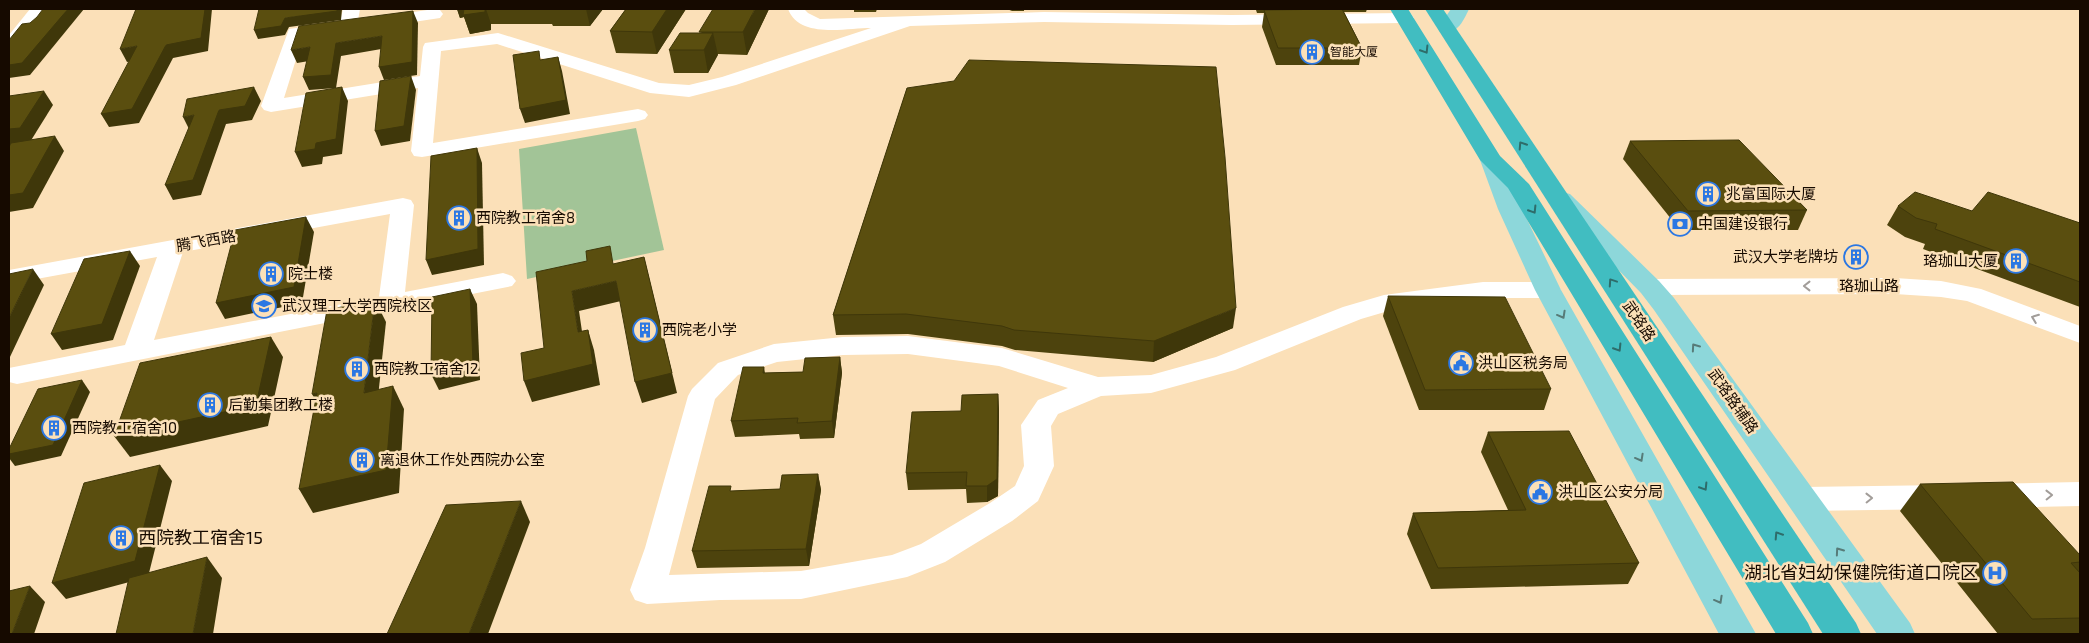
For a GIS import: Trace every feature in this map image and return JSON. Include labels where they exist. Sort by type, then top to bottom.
[{"type":"highway","name":"武珞路","points":[[1434,9],[1548,186],[1843,634]]},
{"type":"highway","name":"武珞路","points":[[1402,13],[1491,160],[1517,184],[1795,634]]},
{"type":"main road","points":[[1447,28],[1455,19],[1460,9]]},
{"type":"main road","points":[[1491,160],[1510,210],[1548,290],[1738,634]]},
{"type":"main road","name":"武珞路辅路","points":[[1548,186],[1650,287],[1803,499],[1896,634]]},
{"type":"street","points":[[9,46],[14,32],[39,9]]},
{"type":"street","points":[[796,9],[803,18],[818,24],[1044,13],[1402,13]]},
{"type":"street","points":[[429,80],[271,106],[295,33],[350,17],[434,11],[432,47],[429,80],[422,151],[638,115]]},
{"type":"street","points":[[432,47],[498,38],[657,89],[689,90],[729,81],[909,21]]},
{"type":"street","name":"腾飞西路","points":[[9,277],[403,205],[391,303]]},
{"type":"street","points":[[136,352],[174,247]]},
{"type":"street","points":[[17,375],[503,281]]},
{"type":"street","name":"珞珈山路","points":[[1650,287],[1895,286],[1941,289],[1972,294],[2080,335]]},
{"type":"street","points":[[1097,387],[1002,357],[908,345],[844,346],[774,353],[728,369],[702,396],[662,548],[647,590],[720,586],[802,585],[895,568],[933,553],[1001,512],[1027,493],[1038,466],[1036,425],[1048,407],[1097,387],[1151,384],[1217,366],[1352,313],[1393,301],[1483,290],[1548,290]]},
{"type":"street","points":[[1803,499],[2080,494]]},
{"type":"green space","points":[[636,128],[664,250],[527,279],[519,149]]},
{"type":"building","points":[[43,9],[68,9],[22,63],[9,65],[9,40],[22,24],[30,23]]},
{"type":"building","points":[[136,9],[205,9],[201,38],[166,45],[132,109],[101,114],[137,46],[120,49]]},
{"type":"building","points":[[259,9],[337,9],[337,11],[285,18],[281,26],[254,30]]},
{"type":"building","points":[[464,9],[485,9],[485,12],[463,15]]},
{"type":"building","points":[[626,9],[667,9],[652,32],[610,31]]},
{"type":"building","points":[[713,9],[755,9],[743,32],[699,32]]},
{"type":"building","points":[[1342,9],[1362,48],[1278,48],[1264,10]]},
{"type":"building","points":[[413,11],[412,62],[379,67],[382,36],[336,43],[331,75],[303,77],[310,47],[291,50],[299,26]]},
{"type":"building","points":[[680,33],[713,33],[704,50],[669,50]]},
{"type":"building","points":[[539,51],[540,60],[558,57],[566,100],[520,109],[513,55]]},
{"type":"building","points":[[969,60],[1216,67],[1225,157],[1236,308],[1154,341],[1014,330],[1002,326],[906,314],[833,315],[907,88],[954,81]]},
{"type":"building","points":[[411,76],[404,126],[375,131],[380,81]]},
{"type":"building","points":[[254,87],[245,106],[219,110],[193,180],[165,185],[194,115],[183,117],[187,99]]},
{"type":"building","points":[[342,87],[336,139],[316,143],[315,149],[295,152],[306,93]]},
{"type":"building","points":[[44,91],[20,128],[9,129],[9,96]]},
{"type":"building","points":[[55,136],[23,193],[9,195],[9,147],[11,143]]},
{"type":"building","points":[[1739,140],[1807,210],[1688,211],[1630,141]]},
{"type":"building","name":"西院教工宿舍8","points":[[477,148],[478,249],[426,260],[431,156]]},
{"type":"building","points":[[1915,192],[1972,211],[1988,192],[2080,223],[2080,282],[1935,229],[1937,224],[1916,218],[1898,206]]},
{"type":"building","name":"院士楼","points":[[306,217],[294,287],[216,303],[235,230]]},
{"type":"building","name":"西院老小学","points":[[610,246],[613,264],[644,257],[672,373],[635,382],[616,281],[572,291],[578,332],[588,330],[593,364],[524,381],[521,353],[544,348],[536,272],[587,261],[586,251]]},
{"type":"building","points":[[130,251],[102,324],[51,334],[84,259]]},
{"type":"building","points":[[33,269],[9,318],[9,274]]},
{"type":"building","points":[[470,289],[473,364],[431,374],[432,297]]},
{"type":"building","name":"洪山区税务局","points":[[1388,296],[1505,297],[1551,389],[1425,390]]},
{"type":"building","points":[[375,300],[364,393],[393,386],[386,470],[299,489],[317,393],[312,394],[327,310]]},
{"type":"building","points":[[271,337],[256,405],[114,436],[140,363]]},
{"type":"building","points":[[840,357],[832,421],[797,423],[798,418],[731,421],[743,367],[764,367],[763,373],[803,372],[805,358]]},
{"type":"building","points":[[82,380],[53,445],[9,454],[9,449],[38,389]]},
{"type":"building","points":[[998,394],[997,479],[987,486],[966,486],[967,472],[906,473],[912,412],[961,411],[962,395]]},
{"type":"building","name":"洪山区公安分局","points":[[1569,431],[1639,563],[1438,568],[1413,513],[1526,510],[1488,432]]},
{"type":"building","points":[[160,465],[135,561],[52,583],[84,483]]},
{"type":"building","points":[[818,474],[806,549],[692,551],[709,486],[731,486],[730,491],[780,489],[782,475]]},
{"type":"building","points":[[2013,482],[2080,555],[2080,562],[2071,563],[2080,573],[2080,618],[2032,619],[1920,484]]},
{"type":"building","points":[[521,501],[469,634],[387,634],[446,505]]},
{"type":"building","points":[[207,557],[193,634],[116,634],[129,578]]},
{"type":"building","points":[[30,586],[12,634],[9,634],[9,591]]},
{"type":"place","name":"智能大厦","points":[[1312,52]]},
{"type":"place","name":"兆富国际大厦","points":[[1708,194]]},
{"type":"place","name":"西院教工宿舍8","points":[[459,218]]},
{"type":"place","name":"中国建设银行","points":[[1680,224]]},
{"type":"place","name":"武汉大学老牌坊","points":[[1856,257]]},
{"type":"place","name":"珞珈山大厦","points":[[2016,261]]},
{"type":"place","name":"院士楼","points":[[271,274]]},
{"type":"place","name":"武汉理工大学西院校区","points":[[264,306]]},
{"type":"place","name":"西院老小学","points":[[645,330]]},
{"type":"place","name":"洪山区税务局","points":[[1461,363]]},
{"type":"place","name":"西院教工宿舍12","points":[[357,369]]},
{"type":"place","name":"后勤集团教工楼","points":[[210,405]]},
{"type":"place","name":"西院教工宿舍10","points":[[54,428]]},
{"type":"place","name":"离退休工作处西院办公室","points":[[362,460]]},
{"type":"place","name":"洪山区公安分局","points":[[1540,492]]},
{"type":"place","name":"西院教工宿舍15","points":[[121,538]]},
{"type":"place","name":"湖北省妇幼保健院街道口院区","points":[[1995,573]]}]
